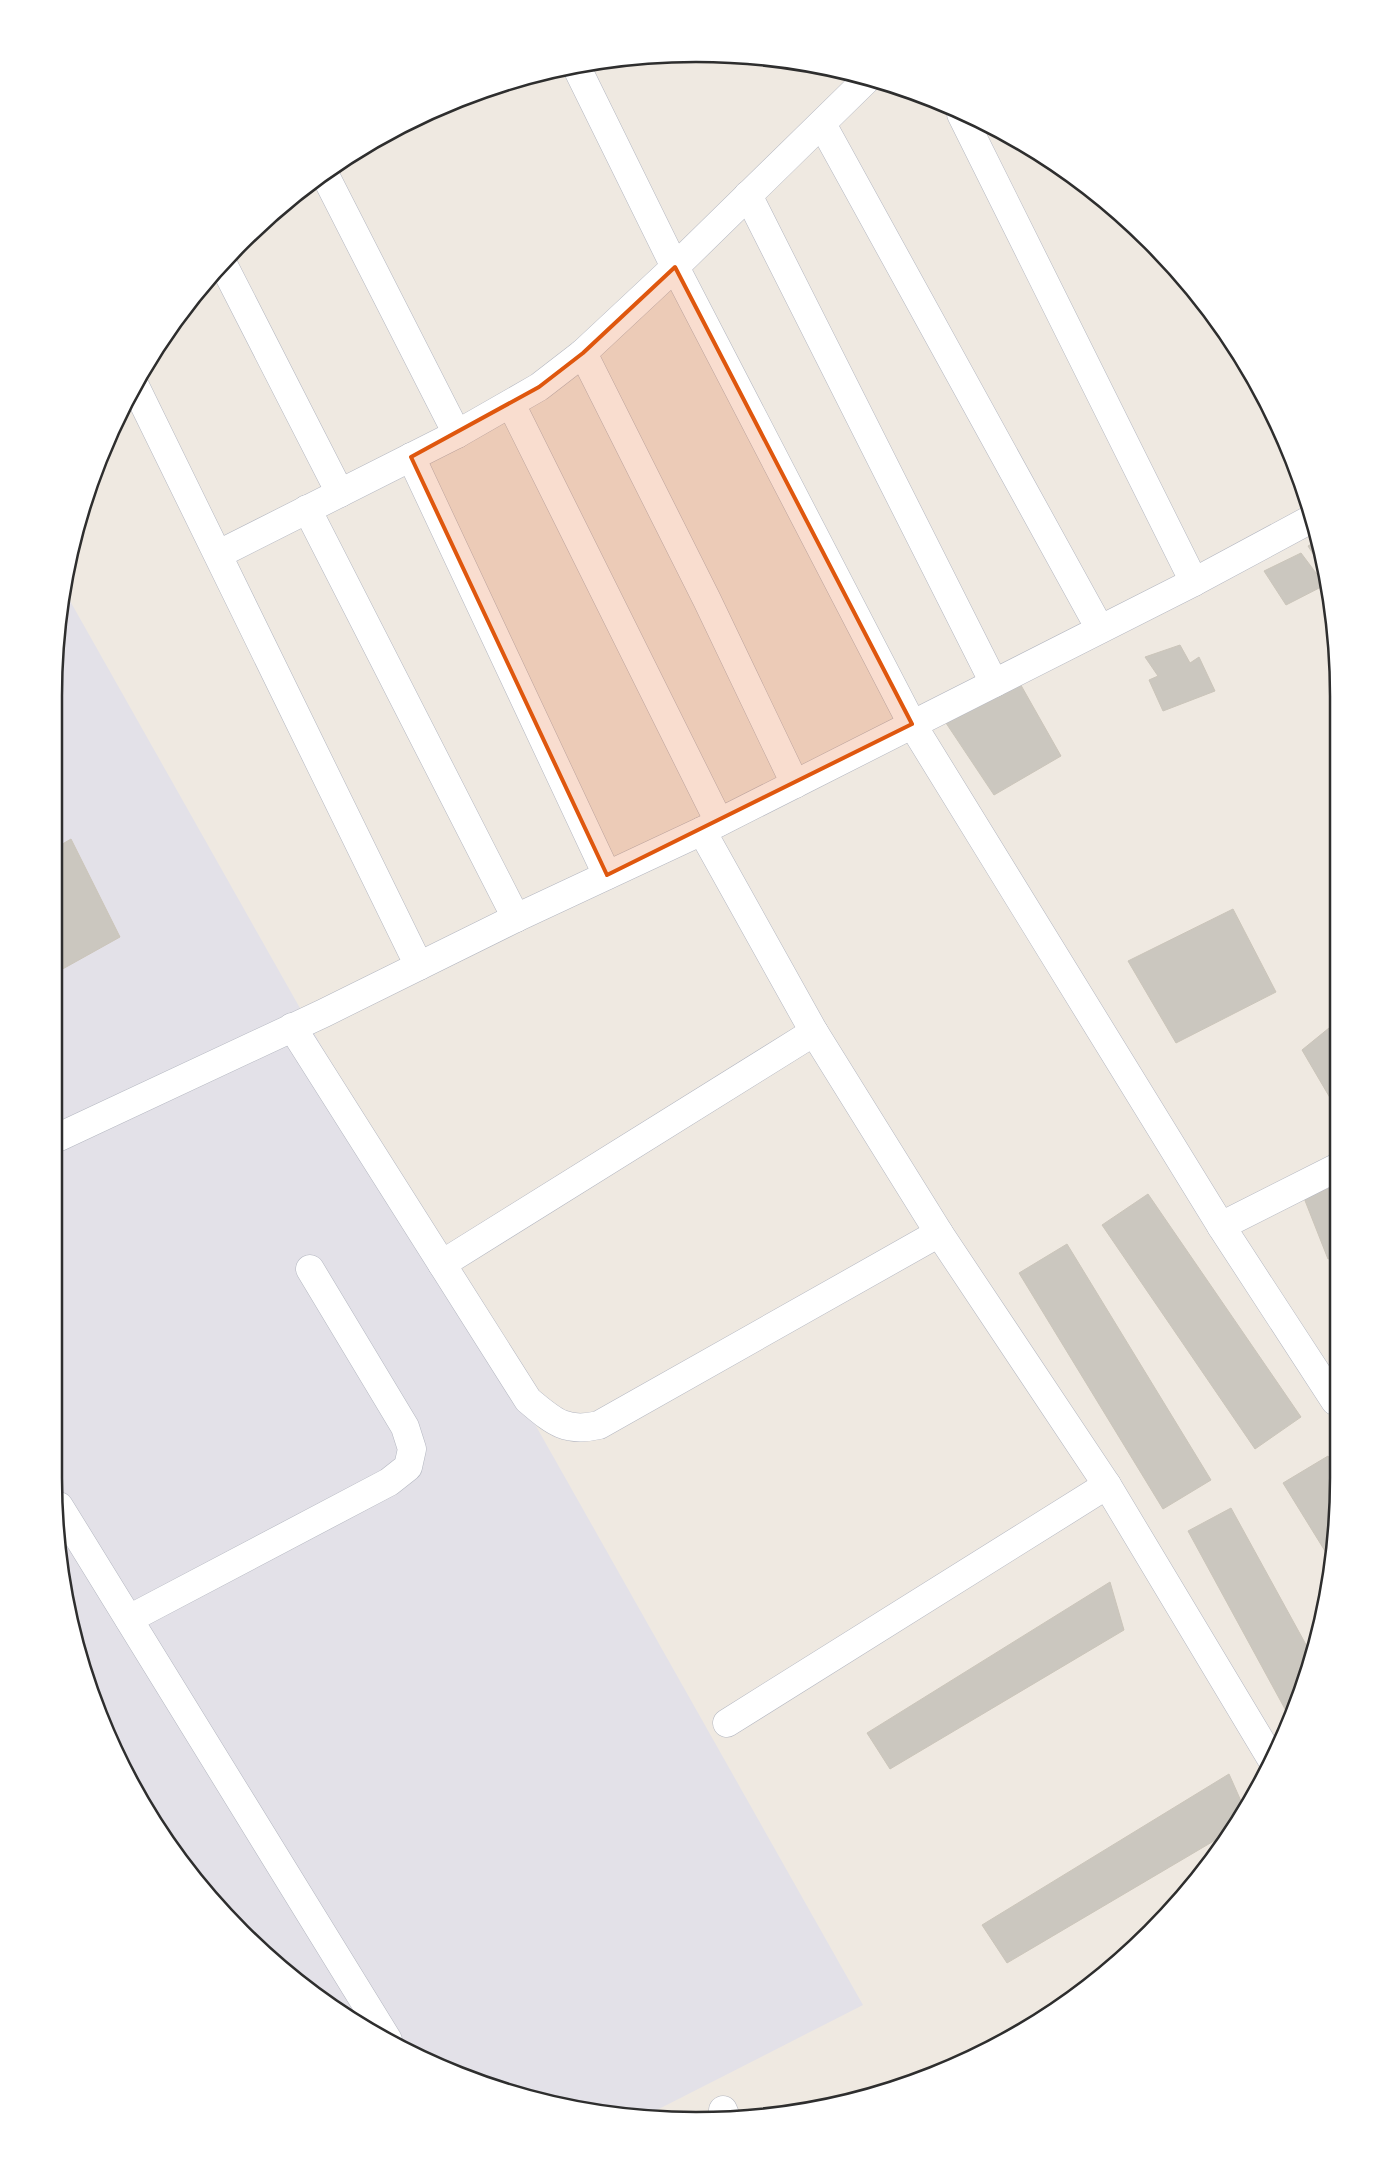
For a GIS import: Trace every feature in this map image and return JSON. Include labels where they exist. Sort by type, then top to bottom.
[{"type":"street","points":[[580,74],[675,267],[912,724],[1221,1226],[1330,1395]]},
{"type":"street","points":[[219,554],[457,434],[540,387],[583,353],[675,267],[862,84]]},
{"type":"street","points":[[965,123],[1194,582]]},
{"type":"street","points":[[822,124],[1100,629]]},
{"type":"street","points":[[328,181],[457,434]]},
{"type":"street","points":[[748,195],[994,683]]},
{"type":"street","points":[[227,271],[340,493]]},
{"type":"street","points":[[583,353],[707,600],[795,784]]},
{"type":"street","points":[[139,394],[219,554],[418,966]]},
{"type":"street","points":[[511,404],[711,827],[814,1032],[939,1233],[1107,1485],[1267,1752]]},
{"type":"street","points":[[411,457],[607,876]]},
{"type":"street","points":[[307,510],[516,918]]},
{"type":"street","points":[[62,1136],[292,1028],[516,918],[711,827],[1194,582],[1306,522]]},
{"type":"street","points":[[292,1028],[528,1400],[560,1425],[581,1429],[600,1425],[939,1233]]},
{"type":"street","points":[[442,1264],[814,1032]]},
{"type":"street","points":[[1221,1226],[1330,1171]]},
{"type":"street","points":[[129,1619],[389,1482],[408,1467],[412,1449],[405,1427],[310,1269]]},
{"type":"street","points":[[727,1723],[1107,1485]]},
{"type":"street","points":[[64,1514],[380,2028]]},
{"type":"highlighted area","points":[[675,267],[912,724],[607,875],[411,457],[539,387],[583,353]]},
{"type":"shaded area","points":[[70,601],[863,2005],[657,2110],[614,2106],[532,2090],[493,2078],[416,2046],[379,2027],[344,2005],[311,1980],[278,1954],[220,1896],[169,1830],[147,1794],[111,1720],[84,1642],[68,1560],[64,1519],[62,1478],[62,696],[64,655]]},
{"type":"building","points":[[1312,544],[1314,556],[1308,546]]},
{"type":"building","points":[[1301,553],[1319,576],[1320,587],[1286,605],[1264,571]]},
{"type":"building","points":[[1180,645],[1190,663],[1199,657],[1215,691],[1163,711],[1149,680],[1158,676],[1145,657]]},
{"type":"building","points":[[1018,680],[1061,756],[994,795],[946,723]]},
{"type":"building","points":[[71,839],[120,937],[62,969],[62,844]]},
{"type":"building","points":[[1233,909],[1276,992],[1176,1043],[1128,961]]},
{"type":"building","points":[[1329,1028],[1330,1098],[1302,1050]]},
{"type":"building","points":[[1330,1188],[1330,1258],[1328,1259],[1304,1198]]},
{"type":"building","points":[[1148,1194],[1301,1417],[1255,1449],[1102,1225]]},
{"type":"building","points":[[1067,1244],[1211,1480],[1163,1509],[1019,1273]]},
{"type":"building","points":[[1328,1456],[1330,1459],[1330,1478],[1326,1552],[1283,1483]]},
{"type":"building","points":[[1231,1508],[1307,1647],[1286,1710],[1188,1531]]},
{"type":"building","points":[[1110,1582],[1124,1630],[890,1769],[867,1733]]},
{"type":"building","points":[[1229,1774],[1242,1802],[1217,1839],[1007,1963],[982,1925]]}]
